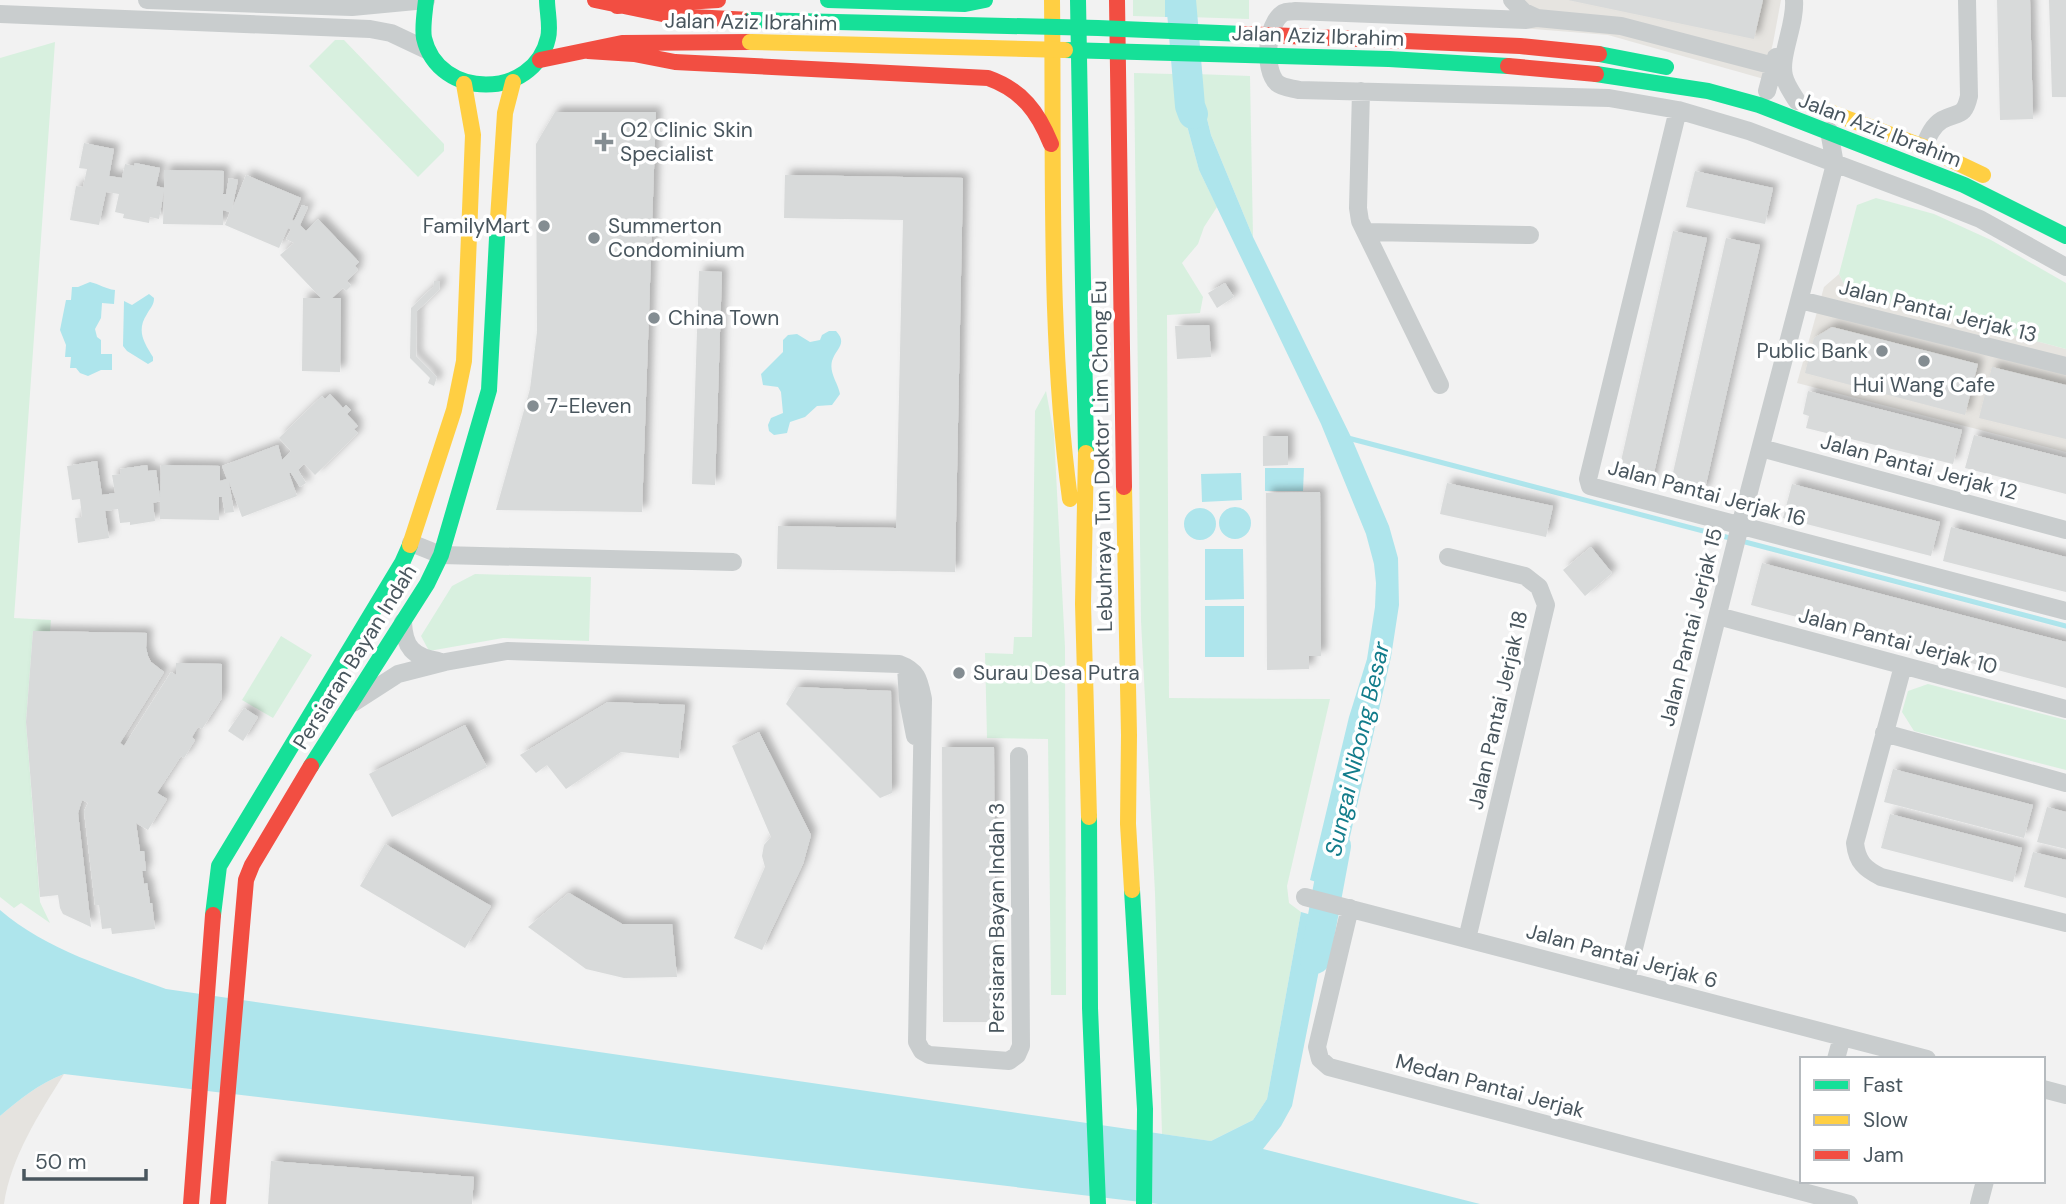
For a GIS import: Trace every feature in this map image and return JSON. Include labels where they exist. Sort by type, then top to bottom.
[{"type":"main road","points":[[426,0],[422,25],[427,50],[436,64],[449,76],[480,88],[513,82],[528,73],[540,60],[549,40],[552,19],[547,0]]},
{"type":"main road","name":"Jalan Aziz Ibrahim","points":[[595,0],[664,16],[706,20],[1125,29],[1520,46],[1599,54],[1676,68]]},
{"type":"main road","points":[[617,6],[718,0]]},
{"type":"main road","points":[[828,0],[951,4],[985,0]]},
{"type":"main road","points":[[1052,0],[1056,313],[1063,447],[1083,604]]},
{"type":"main road","name":"Lebuhraya Tun Doktor Lim Chong Eu","points":[[1077,0],[1086,452],[1083,604],[1090,842],[1090,1009],[1098,1204]]},
{"type":"main road","name":"Lebuhraya Tun Doktor Lim Chong Eu","points":[[1117,0],[1120,327],[1129,735],[1128,824],[1145,1109],[1144,1204]]},
{"type":"main road","name":"Jalan Aziz Ibrahim","points":[[540,60],[622,43],[750,42],[1389,59],[1535,67],[1596,74],[1708,92],[1759,105],[1999,201],[2066,236]]},
{"type":"main road","points":[[588,51],[634,54],[675,62],[988,78],[1007,84],[1027,100],[1045,128],[1055,155]]},
{"type":"main road","name":"Jalan Aziz Ibrahim","points":[[1702,74],[1767,91],[1924,147],[2003,184]]},
{"type":"main road","name":"Persiaran Bayan Indah","points":[[218,1204],[244,897],[252,865],[346,707],[427,584],[441,555],[489,390],[501,152],[505,113],[513,82]]},
{"type":"main road","name":"Persiaran Bayan Indah","points":[[191,1204],[214,898],[219,866],[401,564],[411,543],[454,410],[464,361],[472,135],[464,84]]},
{"type":"main road","points":[[343,659],[368,674]]},
{"type":"street","points":[[146,0],[361,6],[426,0]]},
{"type":"street","points":[[1481,17],[1495,11],[1504,0]]},
{"type":"street","points":[[1512,0],[1524,12],[1536,18]]},
{"type":"street","points":[[1767,91],[1778,67],[1795,12],[1792,0]]},
{"type":"street","points":[[1924,147],[1931,130],[1941,120],[1959,115],[1966,107],[1969,96],[1967,0]]},
{"type":"street","points":[[1778,67],[1621,26],[1355,6],[1284,13],[1274,25],[1269,44],[1269,62],[1277,82],[1299,90],[1609,98],[1678,110],[1749,131],[1979,219],[2066,267]]},
{"type":"street","points":[[0,15],[370,29],[391,33],[427,50]]},
{"type":"street","points":[[1778,67],[1797,101]]},
{"type":"street","points":[[1361,91],[1358,208],[1366,232],[1440,385]]},
{"type":"street","name":"Jalan Pantai Jerjak 16","points":[[1678,110],[1588,484],[1738,535],[2066,611]]},
{"type":"street","name":"Jalan Pantai Jerjak 15","points":[[1626,981],[1760,448],[1835,164],[1829,131]]},
{"type":"street","points":[[1835,164],[1862,144]]},
{"type":"street","points":[[1366,232],[1530,235]]},
{"type":"street","name":"Jalan Pantai Jerjak 13","points":[[1800,300],[2066,366]]},
{"type":"street","name":"Jalan Pantai Jerjak 12","points":[[1760,448],[2066,530]]},
{"type":"street","points":[[411,543],[441,555],[733,562]]},
{"type":"street","name":"Jalan Pantai Jerjak 18","points":[[1448,557],[1525,576],[1539,587],[1546,605],[1467,939]]},
{"type":"street","name":"Jalan Pantai Jerjak 10","points":[[1718,616],[2066,709]]},
{"type":"street","name":"Persiaran Bayan Indah 3","points":[[403,622],[407,648],[425,659],[445,662]]},
{"type":"street","name":"Persiaran Bayan Indah 3","points":[[346,707],[398,674],[445,662],[508,651],[899,664],[906,667],[918,675],[923,699],[917,1042],[922,1051],[929,1055],[1009,1060],[1017,1055],[1021,1046],[1019,757]]},
{"type":"street","points":[[1903,666],[1855,843],[1856,855],[1861,864],[1881,877],[2066,923]]},
{"type":"street","points":[[1884,733],[2066,783]]},
{"type":"street","name":"Jalan Pantai Jerjak 6","points":[[1305,897],[1919,1057]]},
{"type":"street","name":"Medan Pantai Jerjak","points":[[1344,906],[1317,1047],[1320,1059],[1329,1067],[1804,1187],[1849,1204]]},
{"type":"street","points":[[1837,1057],[1842,1037]]},
{"type":"street","points":[[2045,1090],[2066,1095]]},
{"type":"street","points":[[1979,1204],[1984,1183]]},
{"type":"shaded area","points":[[1518,0],[1781,0],[1764,79],[1608,35],[1522,28]]},
{"type":"shaded area","points":[[1839,274],[1848,292],[2066,349],[2066,452],[1797,383],[1824,287]]},
{"type":"green space","points":[[1133,0],[1165,0],[1165,17],[1133,16]]},
{"type":"green space","points":[[1188,0],[1249,0],[1249,19],[1188,17]]},
{"type":"green space","points":[[335,40],[344,40],[444,144],[444,151],[418,177],[309,66]]},
{"type":"green space","points":[[55,42],[14,618],[51,620],[50,632],[33,632],[26,722],[40,902],[50,923],[21,903],[14,908],[0,897],[0,58]]},
{"type":"green space","points":[[1134,73],[1173,74],[1199,170],[1217,207],[1204,227],[1198,244],[1182,263],[1203,297],[1200,313],[1167,315],[1169,698],[1330,699],[1287,886],[1289,903],[1301,912],[1267,1099],[1253,1120],[1211,1141],[1162,1134],[1155,893],[1141,621]]},
{"type":"green space","points":[[1196,74],[1250,76],[1253,237],[1211,135]]},
{"type":"green space","points":[[1876,198],[1934,214],[1991,240],[2066,283],[2066,349],[1848,292],[1839,274],[1857,205]]},
{"type":"green space","points":[[1046,391],[1054,434],[1065,647],[1066,995],[1051,995],[1048,739],[987,738],[985,653],[1013,654],[1014,637],[1032,637],[1035,411]]},
{"type":"green space","points":[[475,574],[591,577],[589,641],[503,638],[429,651],[421,636],[452,586]]},
{"type":"green space","points":[[281,636],[312,655],[273,718],[242,700]]},
{"type":"green space","points":[[1928,684],[2066,720],[2066,770],[1914,731],[1902,712],[1908,691]]},
{"type":"sand","points":[[64,1074],[27,1136],[13,1169],[4,1204],[0,1204],[0,1116],[38,1087]]},
{"type":"water","points":[[1165,0],[1188,0],[1188,17],[1165,17]]},
{"type":"water","points":[[1173,74],[1196,74],[1211,135],[1253,237],[1352,439],[1389,526],[1398,558],[1399,605],[1391,657],[1338,889],[1310,880],[1349,717],[1367,659],[1375,607],[1374,564],[1366,534],[1321,424],[1199,170]]},
{"type":"water","points":[[90,282],[115,290],[114,304],[102,303],[101,318],[95,329],[101,340],[101,354],[112,354],[112,370],[101,370],[88,376],[76,368],[70,368],[71,357],[65,357],[66,345],[60,330],[66,300],[71,300],[72,287]]},
{"type":"water","points":[[149,294],[154,298],[142,326],[144,341],[153,357],[153,361],[148,364],[123,346],[124,301],[132,305]]},
{"type":"water","points":[[836,331],[841,339],[831,365],[840,394],[832,405],[817,406],[805,417],[790,422],[787,433],[774,435],[769,431],[768,425],[771,418],[783,413],[781,392],[778,387],[763,385],[761,374],[783,352],[783,340],[788,335],[797,334],[810,342],[820,340],[822,335]]},
{"type":"water","points":[[1265,468],[1304,468],[1303,491],[1265,491]]},
{"type":"water","points":[[1241,473],[1242,500],[1202,502],[1201,474]]},
{"type":"water","points":[[1235,507],[1246,512],[1251,523],[1246,534],[1235,539],[1224,534],[1219,523],[1224,512]]},
{"type":"water","points":[[1200,508],[1211,513],[1216,524],[1211,535],[1200,540],[1189,535],[1184,524],[1189,513]]},
{"type":"water","points":[[1205,549],[1243,549],[1244,599],[1205,600]]},
{"type":"water","points":[[1205,606],[1244,606],[1244,657],[1205,657]]},
{"type":"water","points":[[0,910],[18,924],[58,947],[166,989],[1211,1141],[1253,1120],[1267,1099],[1301,912],[1329,920],[1292,1106],[1263,1149],[1480,1204],[1158,1204],[64,1074],[38,1087],[0,1116]]},
{"type":"building","points":[[1568,0],[1763,0],[1754,39]]},
{"type":"building","points":[[1997,0],[2030,0],[2033,119],[2000,120]]},
{"type":"building","points":[[2049,0],[2066,0],[2066,97],[2052,97]]},
{"type":"building","name":"Summerton Condominium","points":[[555,112],[656,112],[642,512],[496,510],[530,389],[537,332],[536,144]]},
{"type":"building","points":[[84,143],[114,149],[109,176],[122,178],[125,164],[134,166],[135,163],[160,168],[156,186],[164,188],[164,170],[224,171],[223,194],[226,194],[229,178],[238,180],[232,209],[246,175],[301,198],[292,220],[294,221],[302,205],[308,207],[300,225],[306,231],[318,219],[359,262],[355,266],[358,270],[347,281],[351,286],[346,291],[343,288],[332,298],[341,298],[340,372],[302,371],[303,298],[321,298],[280,255],[294,243],[286,239],[291,229],[288,228],[279,248],[225,225],[230,212],[223,210],[223,225],[163,224],[164,191],[159,219],[150,217],[149,223],[123,218],[124,214],[115,212],[119,194],[106,192],[99,225],[70,220],[76,186],[83,187],[87,169],[79,168]]},
{"type":"building","points":[[1695,171],[1773,188],[1765,224],[1686,207]]},
{"type":"building","points":[[785,175],[963,178],[955,572],[777,569],[778,526],[896,528],[903,220],[784,218]]},
{"type":"building","points":[[1673,231],[1707,238],[1651,486],[1617,479]]},
{"type":"building","points":[[1726,238],[1760,245],[1704,493],[1670,486]]},
{"type":"building","points":[[699,271],[722,272],[715,485],[692,484]]},
{"type":"building","points":[[434,281],[440,281],[439,290],[417,311],[416,356],[437,377],[434,386],[428,383],[430,378],[410,358],[411,308],[433,287]]},
{"type":"building","points":[[1225,283],[1234,297],[1217,308],[1208,293]]},
{"type":"building","points":[[1209,325],[1211,357],[1177,359],[1175,326]]},
{"type":"building","points":[[1832,327],[1978,364],[1965,415],[1805,373],[1814,338]]},
{"type":"building","points":[[1992,367],[2066,385],[2066,439],[1979,418]]},
{"type":"building","points":[[1808,391],[1962,430],[1953,464],[1806,428],[1809,416],[1803,414]]},
{"type":"building","points":[[330,394],[343,408],[346,405],[351,410],[347,414],[358,426],[354,429],[358,433],[315,475],[304,464],[298,470],[306,483],[300,487],[289,473],[297,496],[242,517],[229,482],[234,512],[225,513],[222,497],[219,497],[219,520],[160,519],[160,501],[153,503],[155,521],[130,525],[130,522],[120,523],[118,509],[105,511],[109,538],[78,543],[75,518],[82,517],[80,499],[72,500],[67,466],[97,461],[102,495],[115,493],[112,475],[121,474],[120,469],[147,465],[148,471],[156,470],[160,497],[161,465],[220,466],[220,481],[227,479],[222,466],[278,445],[282,460],[291,451],[279,438],[322,396],[325,399]]},
{"type":"building","points":[[1974,435],[2066,458],[2066,494],[1965,468]]},
{"type":"building","points":[[1263,436],[1288,436],[1288,465],[1263,466]]},
{"type":"building","points":[[1447,483],[1553,506],[1546,537],[1440,514]]},
{"type":"building","points":[[1792,484],[1940,522],[1931,556],[1783,518]]},
{"type":"building","points":[[1320,492],[1321,656],[1309,656],[1309,669],[1267,670],[1266,493]]},
{"type":"building","points":[[1951,527],[2066,557],[2066,592],[1943,561]]},
{"type":"building","points":[[1591,547],[1612,573],[1585,596],[1563,570]]},
{"type":"building","points":[[1762,563],[2066,642],[2066,688],[1751,605]]},
{"type":"building","points":[[33,631],[147,633],[148,656],[151,662],[164,672],[120,743],[124,746],[171,672],[176,675],[176,663],[222,664],[222,698],[202,729],[198,727],[192,737],[195,740],[184,758],[181,756],[157,793],[167,799],[148,830],[136,823],[140,851],[144,851],[146,871],[142,871],[152,903],[155,929],[112,934],[111,928],[102,929],[99,905],[95,905],[84,811],[88,803],[82,800],[78,813],[91,927],[63,914],[58,895],[40,897],[26,722]]},
{"type":"building","points":[[796,687],[891,691],[892,793],[880,798],[786,704]]},
{"type":"building","points":[[608,702],[685,705],[679,758],[621,752],[566,789],[547,765],[536,773],[520,755]]},
{"type":"building","points":[[244,708],[258,717],[243,741],[228,731]]},
{"type":"building","points":[[465,725],[487,767],[392,817],[369,774]]},
{"type":"building","points":[[759,732],[811,835],[803,864],[762,950],[734,938],[765,867],[762,856],[764,845],[771,837],[732,746]]},
{"type":"building","points":[[942,747],[994,747],[995,1022],[943,1022]]},
{"type":"building","points":[[1893,769],[2033,805],[2024,838],[1884,802]]},
{"type":"building","points":[[2047,807],[2066,812],[2066,849],[2037,842]]},
{"type":"building","points":[[1890,814],[2022,848],[2013,882],[1881,848]]},
{"type":"building","points":[[385,844],[491,906],[465,948],[360,886]]},
{"type":"building","points":[[2033,852],[2066,860],[2066,898],[2024,887]]},
{"type":"building","points":[[569,893],[622,924],[672,924],[677,977],[624,978],[586,969],[528,927]]},
{"type":"building","points":[[271,1161],[474,1177],[472,1204],[268,1204]]},
{"type":"waterway","name":"Sungai Nibong Besar","points":[[1181,0],[1190,106],[1193,114]]},
{"type":"waterway","points":[[1348,438],[2066,626]]},
{"type":"waterway","name":"Sungai Nibong Besar","points":[[1315,959],[1336,846]]},
{"type":"traffic: fast","points":[[426,0],[423,34],[433,58],[447,73],[466,82],[486,85],[506,82],[525,73],[539,58],[549,34],[547,0]]},
{"type":"traffic: fast","points":[[828,0],[965,4],[985,0]]},
{"type":"traffic: fast","points":[[1078,0],[1086,453]]},
{"type":"traffic: fast","points":[[751,20],[1244,34]]},
{"type":"traffic: fast","points":[[1065,50],[1389,59],[1508,66]]},
{"type":"traffic: fast","points":[[1599,54],[1666,67]]},
{"type":"traffic: fast","points":[[1596,74],[1708,91],[1759,105],[1964,185],[2066,236]]},
{"type":"traffic: fast","points":[[311,766],[427,584],[441,555],[489,390],[498,219]]},
{"type":"traffic: fast","points":[[213,915],[219,866],[402,563],[410,545]]},
{"type":"traffic: fast","points":[[1089,817],[1090,1008],[1098,1204]]},
{"type":"traffic: fast","points":[[1132,890],[1145,1109],[1144,1204]]},
{"type":"traffic: slow","points":[[1052,0],[1055,313],[1070,499]]},
{"type":"traffic: slow","points":[[750,42],[1065,50]]},
{"type":"traffic: slow","points":[[498,219],[505,113],[513,82]]},
{"type":"traffic: slow","points":[[410,545],[454,410],[464,361],[473,135],[464,84]]},
{"type":"traffic: slow","points":[[1824,110],[1924,147],[1983,175]]},
{"type":"traffic: slow","points":[[1086,453],[1083,604],[1089,817]]},
{"type":"traffic: slow","points":[[1124,487],[1128,824],[1132,890]]},
{"type":"traffic: jam","points":[[595,0],[672,16],[751,20]]},
{"type":"traffic: jam","points":[[617,6],[718,0]]},
{"type":"traffic: jam","points":[[1117,0],[1124,487]]},
{"type":"traffic: jam","points":[[1244,34],[1520,46],[1599,54]]},
{"type":"traffic: jam","points":[[540,60],[622,43],[750,42]]},
{"type":"traffic: jam","points":[[588,51],[634,54],[675,62],[988,78],[1010,89],[1027,104],[1051,144]]},
{"type":"traffic: jam","points":[[1508,66],[1596,74]]},
{"type":"traffic: jam","points":[[218,1204],[246,880],[252,865],[311,766]]},
{"type":"traffic: jam","points":[[191,1204],[213,915]]},
{"type":"place","name":"O2 Clinic Skin Specialist","points":[[604,142]]},
{"type":"place","name":"FamilyMart","points":[[544,226]]},
{"type":"place","name":"Summerton Condominium","points":[[594,238]]},
{"type":"place","name":"China Town","points":[[654,318]]},
{"type":"place","name":"Public Bank","points":[[1882,351]]},
{"type":"place","name":"Hui Wang Cafe","points":[[1924,361]]},
{"type":"place","name":"7-Eleven","points":[[533,406]]},
{"type":"place","name":"Surau Desa Putra","points":[[959,673]]}]
